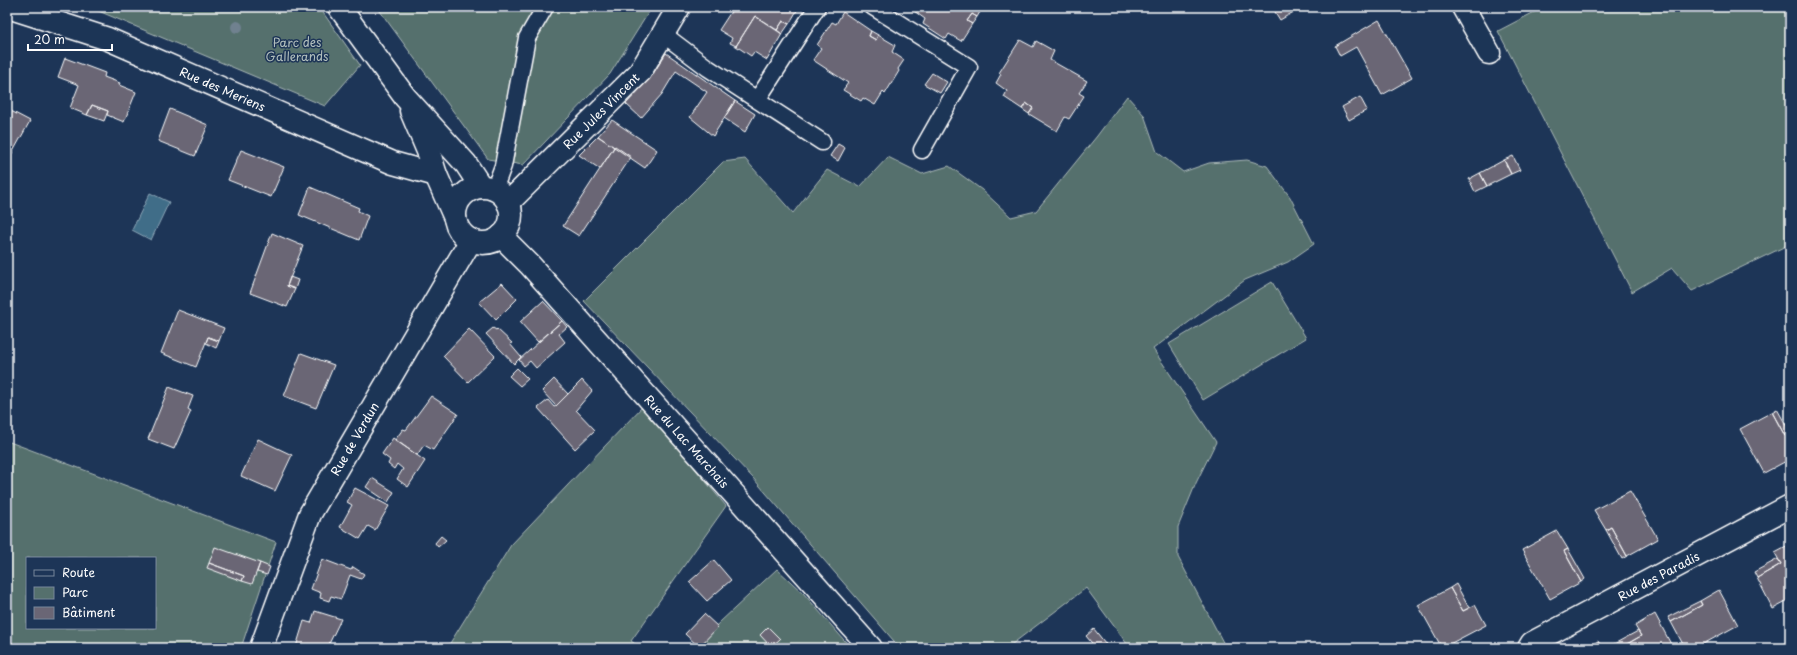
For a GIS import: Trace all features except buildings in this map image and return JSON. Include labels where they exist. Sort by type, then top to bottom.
[{"type":"street","name":"Rue des Meriens","points":[[8,7],[108,39],[393,163],[436,175]]},
{"type":"street","points":[[339,7],[405,97],[494,193],[510,220],[507,228],[501,236],[486,243],[479,243],[462,234],[436,175],[430,156],[405,97]]},
{"type":"street","name":"Rue Jules Vincent","points":[[494,193],[640,72],[679,7]]},
{"type":"street","points":[[1463,7],[1489,53]]},
{"type":"street","points":[[455,218],[455,209],[462,197],[473,189],[494,193]]},
{"type":"street","name":"Rue du Lac Marchais","points":[[501,236],[530,265],[871,648]]},
{"type":"street","name":"Rue de Verdun","points":[[262,648],[310,514],[471,240]]},
{"type":"street","name":"Rue des Paradis","points":[[1529,648],[1532,643],[1790,506]]},
{"type":"lane","points":[[494,193],[503,166],[528,38],[545,7]]},
{"type":"lane","points":[[757,100],[817,7]]},
{"type":"lane","points":[[873,7],[969,67],[922,150]]},
{"type":"lane","points":[[663,34],[708,68],[822,142]]},
{"type":"green space","name":"Parc des Gallerands","points":[[89,7],[319,7],[360,65],[325,106]]},
{"type":"green space","points":[[377,7],[652,7],[610,74],[523,165],[488,159]]},
{"type":"green space","points":[[1544,7],[1790,7],[1790,244],[1692,291],[1672,268],[1632,292],[1498,31]]},
{"type":"green space","points":[[1127,96],[1144,115],[1157,152],[1183,172],[1209,163],[1247,160],[1267,166],[1290,197],[1314,244],[1288,262],[1245,280],[1153,349],[1216,442],[1196,483],[1178,527],[1178,557],[1226,648],[1130,648],[1086,588],[1007,648],[900,648],[753,478],[584,301],[723,162],[745,159],[793,213],[827,170],[860,187],[888,157],[922,174],[949,166],[982,190],[1011,217],[1036,211],[1097,136]]},
{"type":"green space","points":[[1272,282],[1306,338],[1203,400],[1169,344]]},
{"type":"green space","points":[[643,406],[726,506],[631,641],[641,648],[447,648],[511,545]]},
{"type":"green space","points":[[7,441],[276,542],[241,648],[7,648]]},
{"type":"green space","points":[[777,569],[804,594],[851,648],[692,648]]},
{"type":"water","points":[[150,193],[169,202],[151,240],[132,230]]}]
